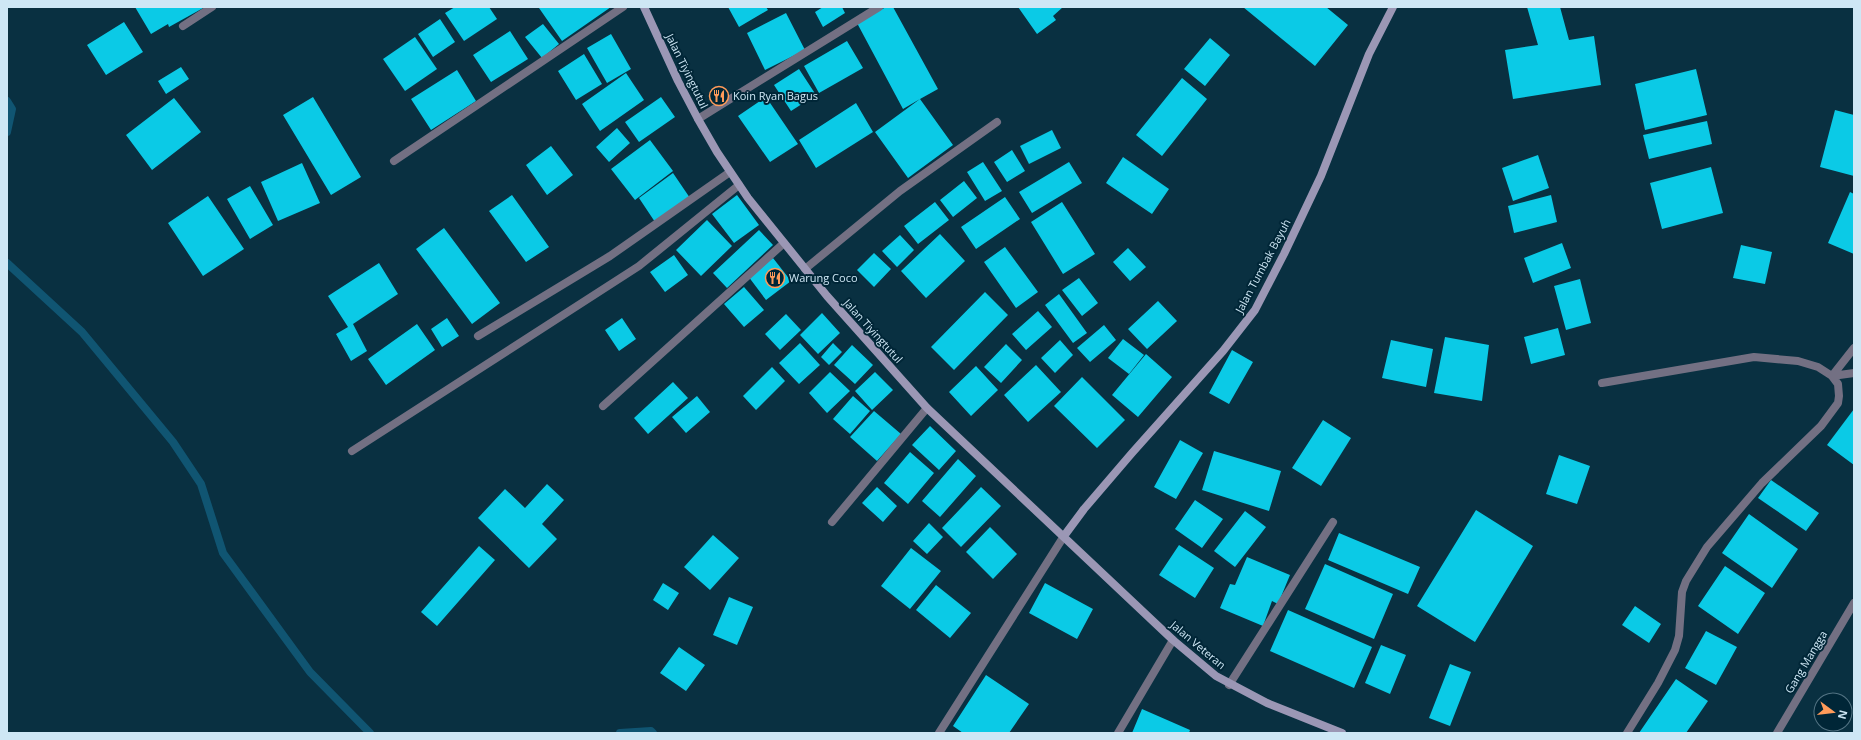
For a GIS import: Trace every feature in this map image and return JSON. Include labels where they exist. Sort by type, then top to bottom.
[{"type":"street","points":[[184,26],[212,7]]},
{"type":"street","points":[[394,161],[623,7]]},
{"type":"street","name":"Jalan Tiyingtutul","points":[[644,7],[678,80],[717,152],[730,172],[805,270],[927,408],[1064,536]]},
{"type":"street","points":[[698,119],[879,7]]},
{"type":"street","name":"Jalan Tumbak Bayuh","points":[[1064,536],[1084,509],[1223,351],[1255,310],[1284,254],[1321,176],[1369,54],[1393,7]]},
{"type":"street","points":[[805,270],[900,191],[997,122]]},
{"type":"street","points":[[478,336],[610,256],[730,172]]},
{"type":"street","points":[[352,451],[639,266],[739,184]]},
{"type":"street","points":[[604,406],[784,243]]},
{"type":"street","points":[[1832,376],[1854,348]]},
{"type":"street","points":[[1602,383],[1754,357],[1798,361],[1818,367],[1832,376],[1838,384],[1839,396],[1838,403],[1821,426],[1757,489],[1708,547],[1686,580],[1682,592],[1679,636],[1675,650],[1658,683],[1627,733]]},
{"type":"street","points":[[1832,376],[1854,373]]},
{"type":"street","points":[[832,522],[927,408]]},
{"type":"street","points":[[1230,685],[1333,522]]},
{"type":"street","points":[[939,733],[1064,536]]},
{"type":"street","name":"Jalan Veteran","points":[[1064,536],[1173,640],[1216,676],[1230,685],[1295,715],[1342,733]]},
{"type":"street","name":"Gang Mangga","points":[[1777,733],[1854,603]]},
{"type":"street","points":[[1118,733],[1173,640]]},
{"type":"building","points":[[135,7],[205,7],[169,27],[168,24],[151,34]]},
{"type":"building","points":[[455,7],[489,7],[497,19],[464,41],[445,13]]},
{"type":"building","points":[[611,7],[562,41],[539,8]]},
{"type":"building","points":[[728,7],[766,7],[768,10],[739,27]]},
{"type":"building","points":[[823,7],[842,7],[845,13],[823,27],[815,12]]},
{"type":"building","points":[[886,7],[893,7],[938,89],[903,109],[857,23]]},
{"type":"building","points":[[1018,7],[1063,7],[1053,16],[1056,20],[1037,34]]},
{"type":"building","points":[[1243,7],[1326,7],[1348,25],[1315,66]]},
{"type":"building","points":[[1527,7],[1560,7],[1569,40],[1594,36],[1601,85],[1513,99],[1505,50],[1538,45]]},
{"type":"building","points":[[786,13],[805,50],[765,70],[747,33]]},
{"type":"building","points":[[440,19],[455,42],[433,57],[418,34]]},
{"type":"building","points":[[124,22],[143,52],[106,75],[87,45]]},
{"type":"building","points":[[543,24],[559,44],[542,58],[525,37]]},
{"type":"building","points":[[510,31],[528,59],[491,82],[473,55]]},
{"type":"building","points":[[611,34],[631,69],[607,83],[587,48]]},
{"type":"building","points":[[415,37],[437,69],[405,91],[383,59]]},
{"type":"building","points":[[1210,38],[1230,55],[1205,86],[1184,69]]},
{"type":"building","points":[[847,41],[863,68],[819,93],[804,66]]},
{"type":"building","points":[[584,54],[602,84],[576,100],[558,71]]},
{"type":"building","points":[[181,67],[189,79],[166,94],[158,81]]},
{"type":"building","points":[[799,69],[816,95],[791,111],[774,85]]},
{"type":"building","points":[[1696,69],[1707,115],[1645,130],[1635,84]]},
{"type":"building","points":[[457,70],[476,101],[431,130],[411,99]]},
{"type":"building","points":[[626,73],[644,100],[600,131],[582,104]]},
{"type":"building","points":[[1182,78],[1207,99],[1162,156],[1136,135]]},
{"type":"building","points":[[313,97],[361,177],[331,195],[283,115]]},
{"type":"building","points":[[661,97],[675,117],[639,142],[625,122]]},
{"type":"building","points":[[766,97],[798,144],[770,162],[738,116]]},
{"type":"building","points":[[174,98],[201,132],[152,170],[126,135]]},
{"type":"building","points":[[920,99],[953,145],[908,178],[875,132]]},
{"type":"building","points":[[856,103],[873,132],[816,168],[799,140]]},
{"type":"building","points":[[1835,110],[1854,115],[1854,176],[1820,167]]},
{"type":"building","points":[[1707,121],[1712,144],[1649,159],[1643,135]]},
{"type":"building","points":[[617,128],[630,143],[609,162],[596,147]]},
{"type":"building","points":[[1052,130],[1061,148],[1029,164],[1020,146]]},
{"type":"building","points":[[650,140],[673,171],[635,200],[611,169]]},
{"type":"building","points":[[551,146],[573,175],[547,195],[526,165]]},
{"type":"building","points":[[1012,150],[1025,171],[1007,182],[994,162]]},
{"type":"building","points":[[1538,155],[1549,188],[1513,201],[1502,168]]},
{"type":"building","points":[[1123,157],[1169,189],[1152,214],[1106,183]]},
{"type":"building","points":[[983,162],[1002,191],[985,201],[967,172]]},
{"type":"building","points":[[1069,162],[1082,183],[1032,213],[1019,192]]},
{"type":"building","points":[[302,163],[320,203],[278,221],[261,182]]},
{"type":"building","points":[[1711,167],[1723,213],[1662,229],[1650,183]]},
{"type":"building","points":[[673,173],[690,198],[655,222],[639,198]]},
{"type":"building","points":[[964,181],[977,198],[953,217],[940,200]]},
{"type":"building","points":[[250,186],[273,225],[250,239],[227,199]]},
{"type":"building","points":[[1850,192],[1854,194],[1854,254],[1828,243]]},
{"type":"building","points":[[512,195],[549,247],[526,262],[489,211]]},
{"type":"building","points":[[737,195],[759,225],[734,243],[712,214]]},
{"type":"building","points":[[1551,195],[1557,222],[1514,233],[1508,206]]},
{"type":"building","points":[[208,196],[244,249],[203,276],[168,223]]},
{"type":"building","points":[[1005,197],[1020,219],[976,249],[961,227]]},
{"type":"building","points":[[935,202],[949,220],[918,244],[904,226]]},
{"type":"building","points":[[1062,202],[1095,254],[1063,274],[1031,222]]},
{"type":"building","points":[[707,220],[732,246],[701,276],[676,250]]},
{"type":"building","points":[[444,228],[500,303],[472,324],[416,249]]},
{"type":"building","points":[[759,230],[773,245],[727,288],[713,273]]},
{"type":"building","points":[[940,234],[965,261],[926,298],[901,271]]},
{"type":"building","points":[[900,235],[914,250],[897,267],[882,251]]},
{"type":"building","points":[[1562,243],[1571,268],[1533,283],[1524,258]]},
{"type":"building","points":[[1741,245],[1772,252],[1765,284],[1733,278]]},
{"type":"building","points":[[1005,247],[1038,292],[1016,308],[984,262]]},
{"type":"building","points":[[1128,248],[1146,267],[1130,281],[1113,262]]},
{"type":"building","points":[[874,253],[891,269],[874,287],[857,270]]},
{"type":"building","points":[[674,255],[688,275],[665,292],[650,272]]},
{"type":"building","points":[[773,258],[791,281],[766,300],[748,276]]},
{"type":"building","points":[[379,263],[398,294],[353,324],[367,351],[351,361],[336,334],[348,327],[328,296]]},
{"type":"building","points":[[1079,278],[1098,303],[1082,316],[1062,290]]},
{"type":"building","points":[[1580,279],[1591,323],[1566,330],[1554,286]]},
{"type":"building","points":[[744,287],[764,310],[744,327],[724,304]]},
{"type":"building","points":[[985,292],[1008,315],[954,370],[931,347]]},
{"type":"building","points":[[1059,294],[1087,333],[1073,343],[1045,305]]},
{"type":"building","points":[[1158,301],[1177,321],[1147,349],[1128,329]]},
{"type":"building","points":[[1038,311],[1052,327],[1026,350],[1012,334]]},
{"type":"building","points":[[822,313],[840,333],[818,354],[800,335]]},
{"type":"building","points":[[786,314],[801,330],[780,350],[765,334]]},
{"type":"building","points":[[447,318],[459,336],[442,347],[431,329]]},
{"type":"building","points":[[622,318],[636,339],[619,351],[605,330]]},
{"type":"building","points":[[417,324],[435,350],[386,385],[368,359]]},
{"type":"building","points":[[1104,325],[1116,340],[1090,362],[1077,348]]},
{"type":"building","points":[[1558,328],[1565,355],[1531,364],[1524,337]]},
{"type":"building","points":[[1445,337],[1489,345],[1482,401],[1434,393]]},
{"type":"building","points":[[1123,339],[1144,355],[1129,374],[1108,358]]},
{"type":"building","points":[[1060,340],[1073,355],[1055,373],[1041,358]]},
{"type":"building","points":[[1391,340],[1433,349],[1426,387],[1382,378]]},
{"type":"building","points":[[800,343],[820,365],[799,384],[779,363]]},
{"type":"building","points":[[833,343],[842,352],[829,365],[821,357]]},
{"type":"building","points":[[1006,344],[1022,360],[1001,383],[984,367]]},
{"type":"building","points":[[852,345],[873,365],[855,384],[834,365]]},
{"type":"building","points":[[1232,350],[1253,362],[1229,404],[1209,393]]},
{"type":"building","points":[[1146,354],[1172,377],[1138,417],[1112,395]]},
{"type":"building","points":[[1036,365],[1061,392],[1028,422],[1004,395]]},
{"type":"building","points":[[976,366],[998,390],[971,416],[949,392]]},
{"type":"building","points":[[772,367],[785,381],[756,410],[743,396]]},
{"type":"building","points":[[830,372],[850,391],[827,413],[809,393]]},
{"type":"building","points":[[875,372],[893,390],[872,410],[855,391]]},
{"type":"building","points":[[1082,377],[1125,420],[1097,448],[1054,406]]},
{"type":"building","points":[[673,382],[688,398],[648,434],[634,418]]},
{"type":"building","points":[[697,396],[710,412],[686,433],[672,417]]},
{"type":"building","points":[[853,396],[870,411],[850,434],[833,419]]},
{"type":"building","points":[[1854,409],[1854,465],[1827,445]]},
{"type":"building","points":[[874,411],[901,434],[877,461],[850,437]]},
{"type":"building","points":[[1323,420],[1351,438],[1321,486],[1292,468]]},
{"type":"building","points":[[930,426],[956,451],[939,470],[912,445]]},
{"type":"building","points":[[1180,440],[1203,453],[1176,499],[1154,487]]},
{"type":"building","points":[[1214,451],[1281,471],[1269,511],[1202,490]]},
{"type":"building","points":[[910,452],[934,473],[908,504],[884,483]]},
{"type":"building","points":[[1559,455],[1590,466],[1577,504],[1546,494]]},
{"type":"building","points":[[958,459],[976,476],[940,517],[922,501]]},
{"type":"building","points":[[1771,480],[1819,513],[1806,531],[1758,498]]},
{"type":"building","points":[[547,484],[564,500],[542,524],[557,539],[529,568],[478,518],[505,489],[525,508]]},
{"type":"building","points":[[877,487],[897,506],[883,522],[862,503]]},
{"type":"building","points":[[981,487],[1001,506],[961,547],[942,528]]},
{"type":"building","points":[[1195,500],[1223,519],[1202,548],[1175,529]]},
{"type":"building","points":[[1476,510],[1533,546],[1475,642],[1417,606]]},
{"type":"building","points":[[1245,511],[1266,527],[1235,567],[1214,551]]},
{"type":"building","points":[[1749,514],[1798,549],[1772,588],[1722,553]]},
{"type":"building","points":[[929,523],[943,537],[927,554],[913,541]]},
{"type":"building","points":[[990,527],[1017,554],[993,579],[966,552]]},
{"type":"building","points":[[1339,533],[1420,567],[1408,594],[1328,560]]},
{"type":"building","points":[[713,535],[739,558],[710,590],[684,567]]},
{"type":"building","points":[[1179,545],[1214,568],[1195,598],[1159,575]]},
{"type":"building","points":[[479,546],[495,560],[437,626],[421,612]]},
{"type":"building","points":[[911,548],[941,571],[910,609],[881,586]]},
{"type":"building","points":[[1247,557],[1290,575],[1278,604],[1272,601],[1263,626],[1220,608],[1230,584],[1235,585]]},
{"type":"building","points":[[1325,564],[1393,594],[1374,639],[1305,609]]},
{"type":"building","points":[[1725,566],[1765,593],[1738,634],[1698,606]]},
{"type":"building","points":[[663,583],[679,593],[668,610],[653,600]]},
{"type":"building","points":[[1045,583],[1093,609],[1077,639],[1029,613]]},
{"type":"building","points":[[936,585],[971,613],[950,638],[916,610]]},
{"type":"building","points":[[729,597],[753,607],[737,645],[713,635]]},
{"type":"building","points":[[1635,606],[1661,624],[1649,643],[1622,625]]},
{"type":"building","points":[[1288,610],[1372,647],[1354,688],[1270,651]]},
{"type":"building","points":[[1706,631],[1737,647],[1716,685],[1685,668]]},
{"type":"building","points":[[1381,645],[1406,655],[1390,694],[1365,683]]},
{"type":"building","points":[[679,647],[705,665],[686,691],[660,673]]},
{"type":"building","points":[[1450,664],[1471,672],[1450,726],[1429,718]]},
{"type":"building","points":[[986,675],[1029,704],[1009,733],[963,733],[953,726]]},
{"type":"building","points":[[1676,679],[1708,701],[1686,733],[1639,733]]},
{"type":"building","points":[[1142,709],[1190,730],[1189,733],[1132,733]]},
{"type":"waterway","points":[[7,101],[12,109],[7,132]]},
{"type":"waterway","points":[[7,263],[82,332],[173,442],[201,484],[223,553],[310,672],[370,733]]},
{"type":"waterway","points":[[620,733],[651,731],[653,733]]},
{"type":"place","name":"Koin Ryan Bagus","points":[[719,96]]},
{"type":"place","name":"Warung Coco","points":[[775,278]]}]
